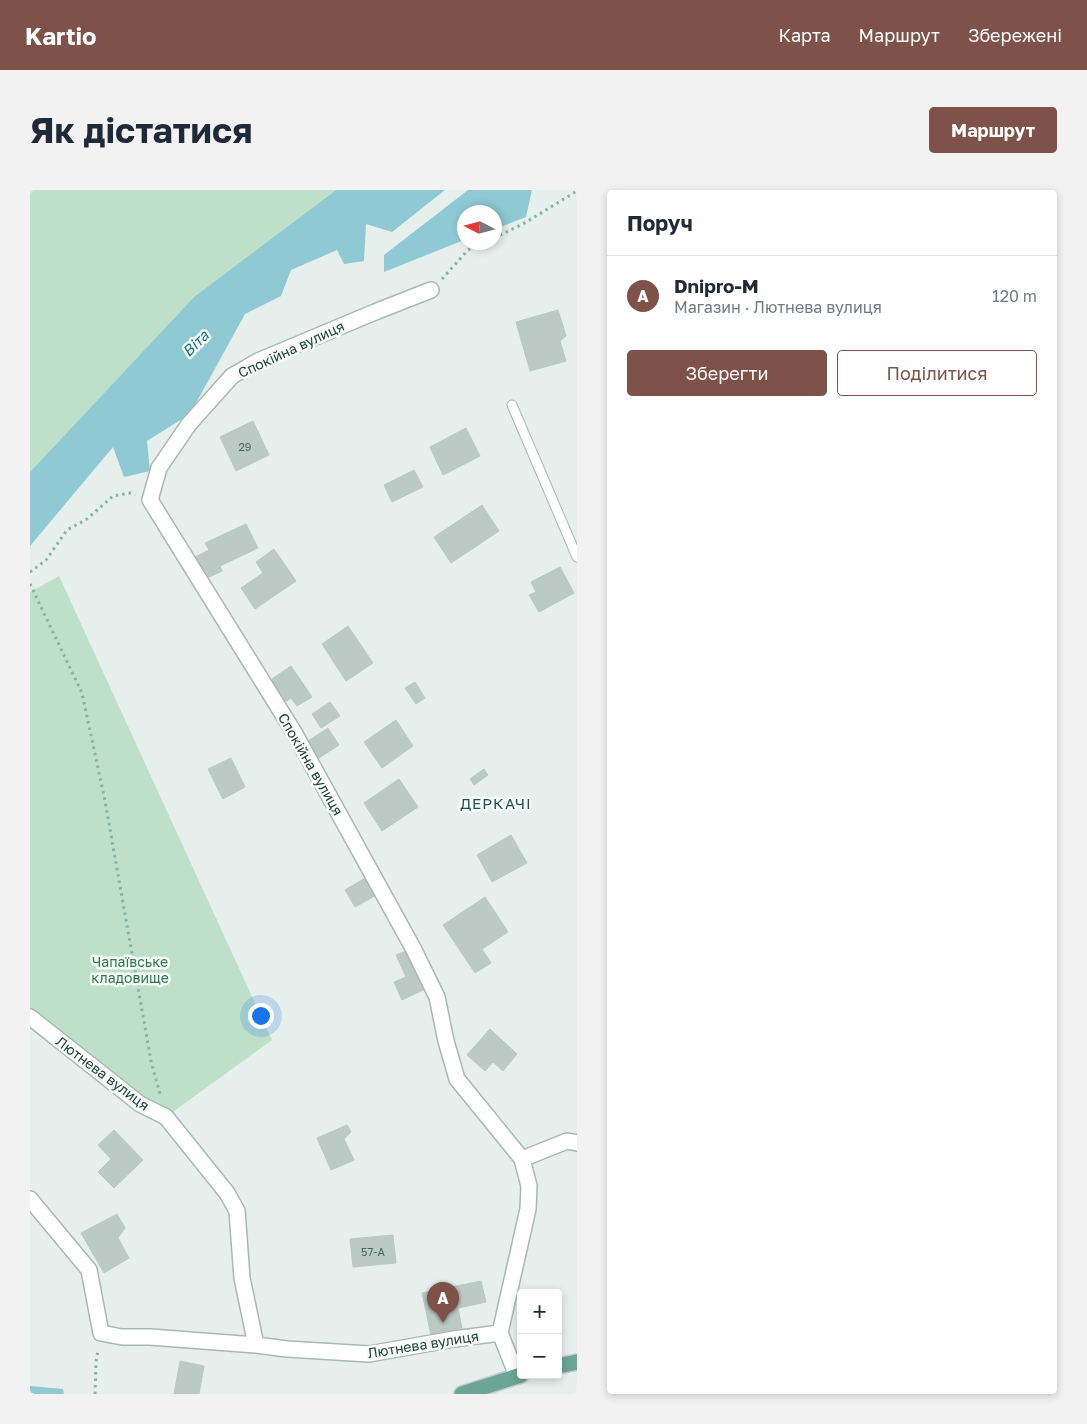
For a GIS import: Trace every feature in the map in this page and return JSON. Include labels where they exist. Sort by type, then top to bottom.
[{"type":"main road","points":[[562,1365],[577,1362]]},
{"type":"main road","points":[[462,1394],[517,1376]]},
{"type":"street","name":"Спокійна вулиця","points":[[431,290],[258,361],[232,376],[189,424],[159,468],[150,500],[295,734],[413,948],[437,997],[446,1041],[457,1079],[522,1159],[529,1186],[528,1209],[500,1332]]},
{"type":"street","name":"Лютнева вулиця","points":[[30,1017],[140,1104],[166,1117],[227,1194],[237,1211],[242,1278],[256,1345]]},
{"type":"street","points":[[522,1159],[567,1140],[577,1143]]},
{"type":"street","points":[[30,1199],[89,1270],[101,1334]]},
{"type":"street","points":[[500,1332],[517,1370]]},
{"type":"street","name":"Лютнева вулиця","points":[[101,1334],[369,1354],[500,1332]]},
{"type":"lane","points":[[512,405],[577,557]]},
{"type":"path","points":[[502,234],[523,224],[577,191]]},
{"type":"path","points":[[431,290],[468,250]]},
{"type":"path","points":[[31,569],[46,560],[67,530],[87,520],[113,496],[130,493],[150,500]]},
{"type":"path","points":[[30,584],[82,693],[105,801],[151,1061],[166,1117]]},
{"type":"path","points":[[95,1394],[96,1362],[101,1334]]},
{"type":"green space","points":[[30,190],[336,190],[194,297],[30,472]]},
{"type":"green space","name":"Чапаївське кладовище","points":[[59,576],[272,1040],[166,1117],[30,1017],[30,592]]},
{"type":"water","name":"Віта","points":[[336,190],[445,190],[392,232],[366,224],[364,261],[344,264],[337,250],[291,270],[281,296],[245,314],[190,414],[147,441],[150,471],[124,477],[113,447],[30,546],[30,472],[194,297]]},
{"type":"water","points":[[468,190],[532,190],[526,217],[502,226],[502,205],[457,205],[457,243],[384,272],[384,255]]},
{"type":"water","points":[[30,1386],[63,1389],[64,1394],[30,1394]]},
{"type":"building","points":[[558,310],[566,336],[560,341],[566,361],[530,371],[516,322]]},
{"type":"building","points":[[253,421],[269,455],[236,471],[220,437]]},
{"type":"building","points":[[466,428],[480,456],[443,475],[430,447]]},
{"type":"building","points":[[414,470],[423,487],[392,502],[384,485]]},
{"type":"building","points":[[482,505],[499,531],[451,563],[434,537]]},
{"type":"building","points":[[246,524],[258,548],[220,566],[222,571],[205,579],[195,557],[209,550],[205,543]]},
{"type":"building","points":[[274,549],[296,581],[255,609],[241,588],[263,573],[256,562]]},
{"type":"building","points":[[560,567],[574,593],[539,612],[529,595],[536,592],[531,582]]},
{"type":"building","points":[[348,626],[373,663],[346,681],[322,644]]},
{"type":"building","points":[[291,666],[312,697],[297,706],[291,698],[280,705],[266,683]]},
{"type":"building","points":[[415,682],[425,698],[416,704],[405,688]]},
{"type":"building","points":[[330,702],[340,716],[321,728],[312,714]]},
{"type":"building","points":[[396,720],[413,746],[382,768],[364,742]]},
{"type":"building","points":[[328,728],[339,745],[316,760],[305,743]]},
{"type":"building","points":[[231,758],[245,787],[223,799],[208,769]]},
{"type":"building","points":[[484,769],[488,775],[474,785],[470,779]]},
{"type":"building","points":[[399,779],[418,807],[382,831],[364,803]]},
{"type":"building","points":[[511,835],[527,863],[492,882],[477,855]]},
{"type":"building","points":[[370,875],[380,893],[355,907],[345,890]]},
{"type":"building","points":[[485,897],[508,932],[482,949],[491,963],[475,973],[443,925]]},
{"type":"building","points":[[411,949],[427,988],[402,1000],[394,982],[406,977],[396,955]]},
{"type":"building","points":[[490,1029],[517,1054],[503,1071],[493,1062],[485,1071],[467,1055]]},
{"type":"building","points":[[347,1125],[351,1132],[344,1139],[354,1160],[331,1170],[317,1138]]},
{"type":"building","points":[[114,1130],[143,1160],[114,1188],[98,1172],[111,1159],[98,1145]]},
{"type":"building","points":[[117,1214],[125,1228],[118,1238],[129,1258],[104,1273],[81,1233]]},
{"type":"building","points":[[393,1235],[396,1263],[353,1267],[350,1239]]},
{"type":"building","points":[[481,1281],[486,1302],[458,1308],[462,1328],[431,1335],[422,1293]]},
{"type":"building","points":[[180,1361],[204,1366],[199,1394],[174,1394]]},
{"type":"place","name":"Dnipro-M","points":[[443,1323]]},
{"type":"district","name":"ДЕРКАЧІ","points":[[496,803]]}]
